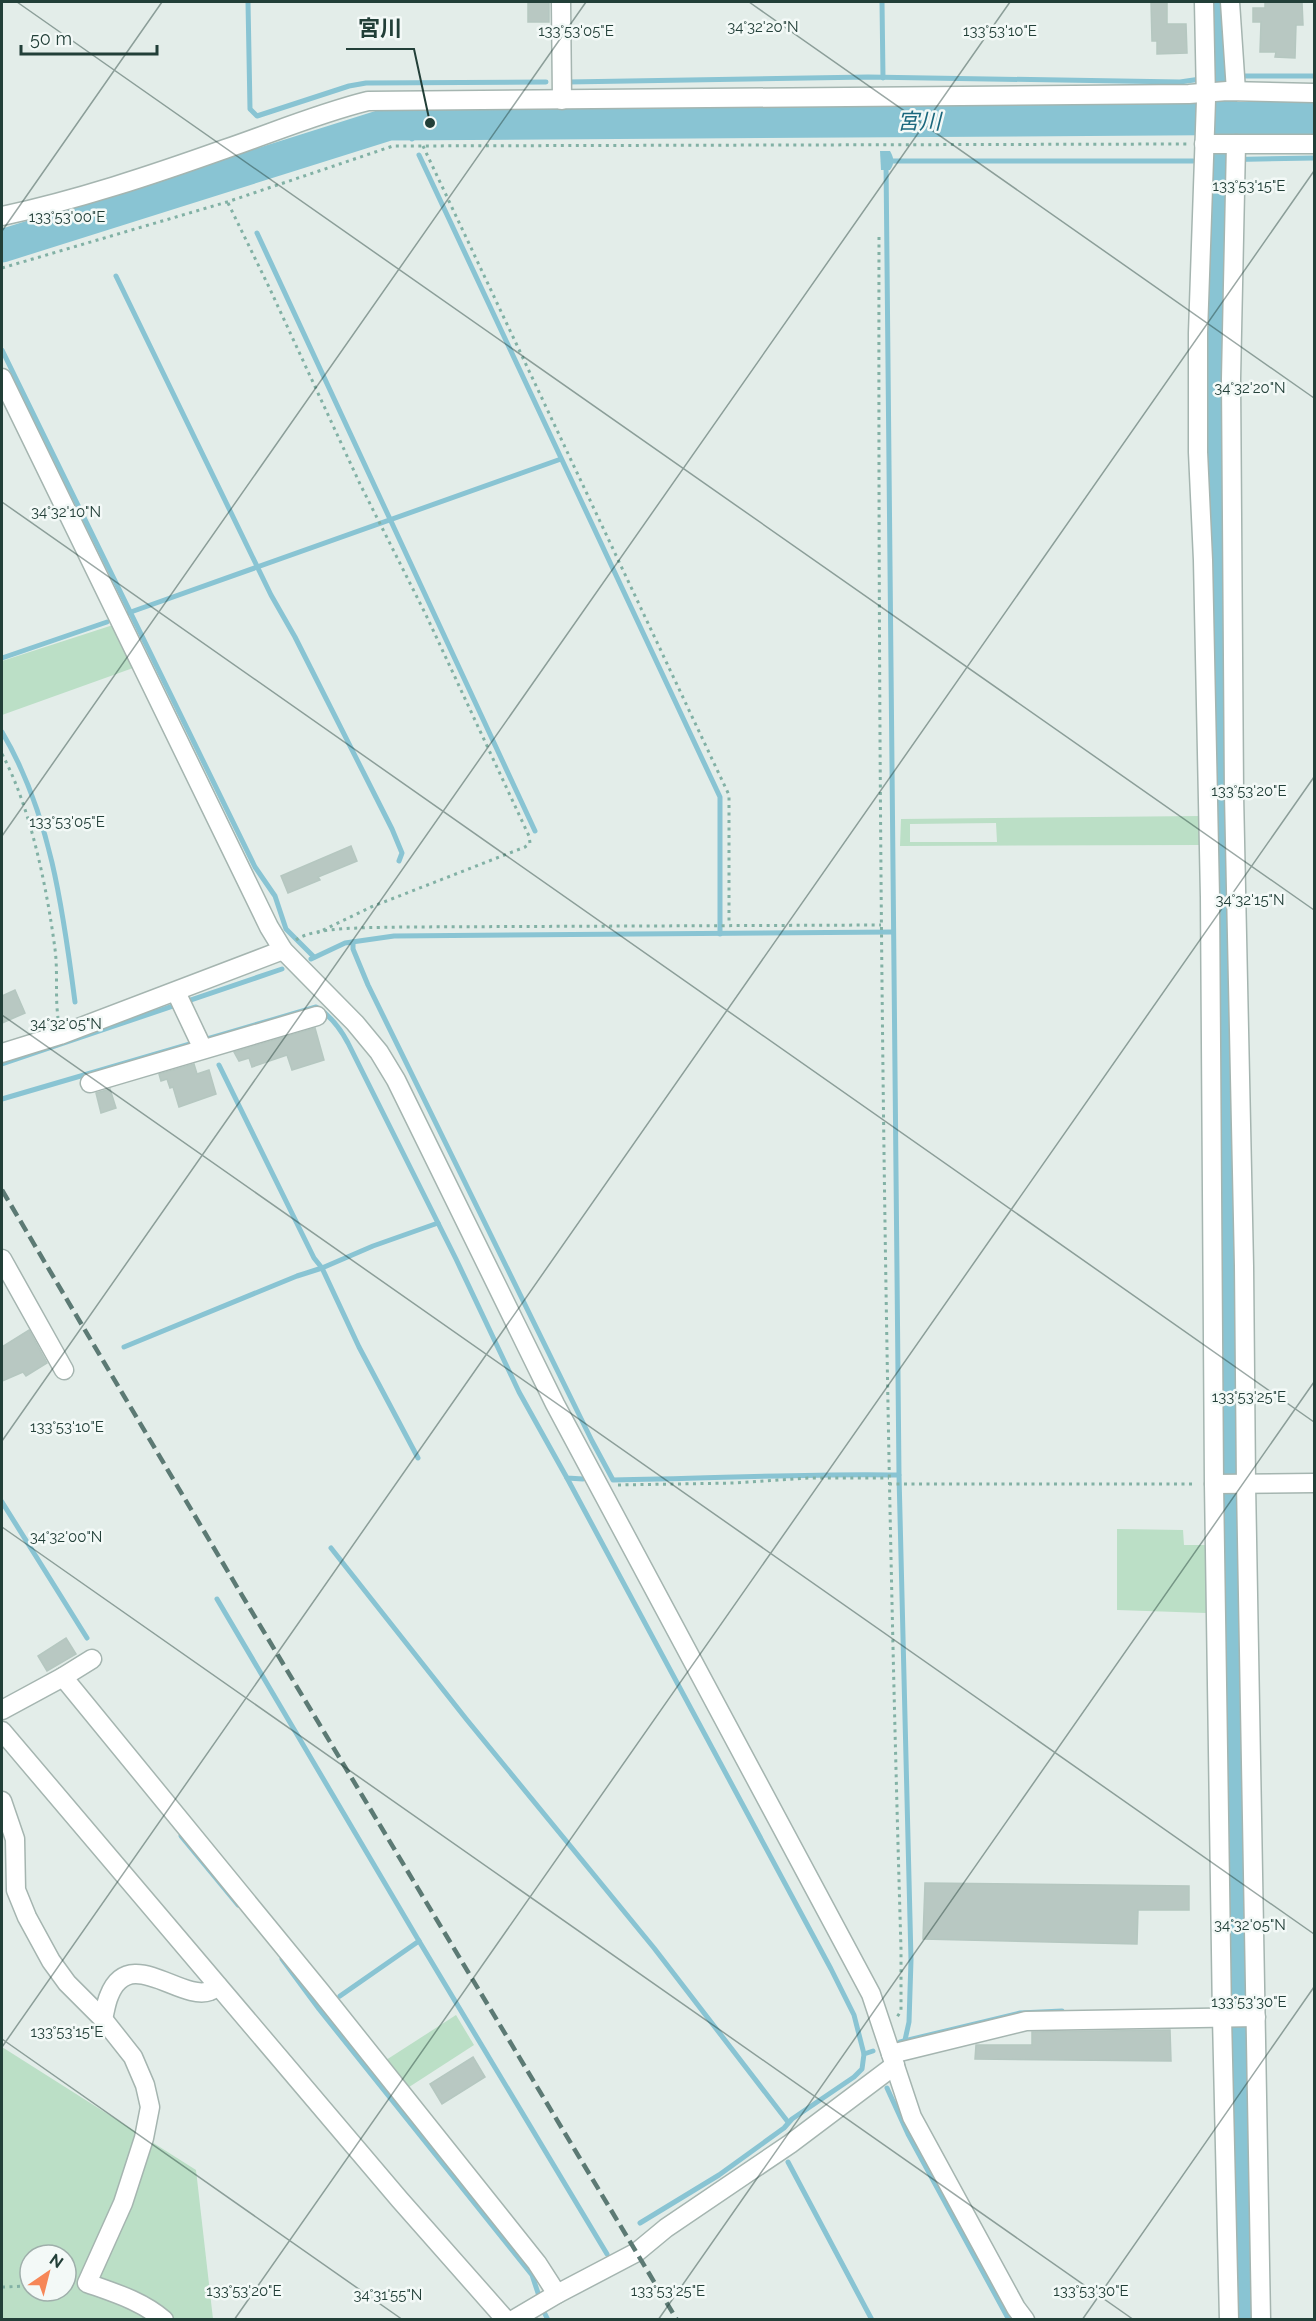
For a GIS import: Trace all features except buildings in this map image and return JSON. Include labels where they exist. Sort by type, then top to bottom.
[{"type":"street","points":[[561,2],[562,100]]},
{"type":"street","points":[[1204,2],[1218,86],[1231,379],[1218,560],[1210,897],[1229,1266],[1231,1484],[1253,2017],[1261,2319]]},
{"type":"street","points":[[1218,86],[1230,2]]},
{"type":"street","points":[[2,216],[54,205],[218,152],[344,107],[368,101],[1178,94],[1218,86],[1314,93]]},
{"type":"street","points":[[1222,147],[1314,144]]},
{"type":"street","points":[[1222,147],[1198,333],[1198,452],[1218,560],[1234,806],[1229,1266],[1231,1484],[1226,2017],[1229,2319]]},
{"type":"street","points":[[2,378],[258,905],[283,950],[355,1023],[379,1052],[396,1080],[555,1404],[871,1994],[912,2117],[1016,2308],[1025,2319]]},
{"type":"street","points":[[2,1053],[179,1000],[283,950]]},
{"type":"street","points":[[179,1000],[200,1044]]},
{"type":"street","points":[[90,1083],[200,1044],[317,1016]]},
{"type":"street","points":[[2,1259],[64,1370]]},
{"type":"street","points":[[1231,1484],[1314,1483]]},
{"type":"street","points":[[2,1710],[92,1659]]},
{"type":"street","points":[[63,1677],[328,2001],[537,2263],[547,2300]]},
{"type":"street","points":[[2,1731],[400,2200],[492,2312],[506,2319]]},
{"type":"street","points":[[2,1801],[15,1839],[15,1890],[27,1917],[51,1961],[67,1983],[103,2019],[134,2057],[146,2085],[150,2107],[144,2138],[123,2203],[87,2283],[128,2298],[151,2309],[164,2319]]},
{"type":"street","points":[[103,2019],[109,1996],[115,1985],[123,1977],[134,1973],[198,1991],[210,1992],[218,1986]]},
{"type":"street","points":[[513,2319],[637,2252],[666,2228],[790,2144],[893,2059],[1026,2021],[1253,2017]]},
{"type":"path","points":[[2,268],[227,202],[393,146],[1222,147]]},
{"type":"path","points":[[423,146],[729,795],[729,925]]},
{"type":"path","points":[[227,202],[378,520],[436,636],[529,836],[530,843],[525,847],[370,907],[317,933]]},
{"type":"path","points":[[879,237],[878,613],[881,939],[889,1475],[901,2002],[898,2017],[881,2023]]},
{"type":"path","points":[[2,754],[20,797],[44,886],[55,952],[60,1035]]},
{"type":"path","points":[[300,936],[400,927],[729,925],[881,927]]},
{"type":"path","points":[[598,1486],[734,1483],[889,1475]]},
{"type":"path","points":[[891,1484],[1231,1484]]},
{"type":"path","points":[[2,2287],[18,2286]]},
{"type":"green space","points":[[113,625],[133,668],[2,715],[2,661]]},
{"type":"green space","points":[[1200,816],[1199,845],[900,846],[901,819]],"holes":[[[996,823],[997,842],[910,842],[910,824]]]},
{"type":"green space","points":[[1117,1529],[1183,1530],[1184,1545],[1206,1545],[1206,1613],[1117,1610]]},
{"type":"green space","points":[[456,2015],[474,2045],[406,2089],[383,2062]]},
{"type":"green space","points":[[2,2047],[196,2170],[213,2319],[2,2319]]},
{"type":"water","points":[[880,151],[890,151],[893,163],[890,170],[881,170]]},
{"type":"waterway","points":[[248,2],[250,109],[257,116],[349,86],[366,83],[546,82]]},
{"type":"waterway","points":[[882,2],[883,78]]},
{"type":"waterway","points":[[1220,2],[1221,76],[1215,389],[1231,1610],[1245,2320]]},
{"type":"waterway","points":[[568,82],[868,77],[1180,82],[1221,76],[1314,76]]},
{"type":"waterway","name":"宮川","points":[[2,246],[389,124],[1314,118]]},
{"type":"waterway","points":[[406,125],[412,139]]},
{"type":"waterway","points":[[419,155],[720,797],[720,934]]},
{"type":"waterway","points":[[1212,160],[1314,158]]},
{"type":"waterway","points":[[905,2040],[909,2022],[911,1960],[899,1475],[886,161],[1193,161]]},
{"type":"waterway","points":[[257,233],[535,831]]},
{"type":"waterway","points":[[116,276],[271,595],[295,637],[392,829],[402,853],[399,861]]},
{"type":"waterway","points":[[2,350],[255,867],[275,896],[286,929],[314,957]]},
{"type":"waterway","points":[[128,613],[561,459]]},
{"type":"waterway","points":[[2,658],[107,622]]},
{"type":"waterway","points":[[2,732],[32,795],[52,862],[75,1002]]},
{"type":"waterway","points":[[311,959],[345,943],[394,936],[893,932]]},
{"type":"waterway","points":[[353,942],[353,949],[368,985],[613,1480],[899,1475]]},
{"type":"waterway","points":[[2,1064],[282,969]]},
{"type":"waterway","points":[[2,1099],[316,1007],[321,1010],[334,1022],[348,1043],[456,1259],[519,1392],[567,1478],[583,1479]]},
{"type":"waterway","points":[[219,1065],[314,1258],[322,1268],[359,1347],[418,1458]]},
{"type":"waterway","points":[[124,1347],[297,1276],[438,1223]]},
{"type":"waterway","points":[[567,1478],[831,1969],[854,2015],[864,2054]]},
{"type":"waterway","points":[[2,1502],[87,1638]]},
{"type":"waterway","points":[[331,1548],[467,1720],[654,1948],[788,2122]]},
{"type":"waterway","points":[[217,1599],[607,2254]]},
{"type":"waterway","points":[[181,1836],[238,1905]]},
{"type":"waterway","points":[[340,1996],[419,1941]]},
{"type":"waterway","points":[[282,1959],[319,2009],[532,2275],[540,2299]]},
{"type":"waterway","points":[[900,2042],[1020,2013],[1062,2011]]},
{"type":"waterway","points":[[640,2223],[719,2175],[784,2128],[792,2119],[854,2077],[862,2069],[864,2054],[873,2051]]},
{"type":"waterway","points":[[887,2088],[908,2134],[1009,2320]]},
{"type":"waterway","points":[[788,2162],[872,2320]]},
{"type":"waterway","points":[[542,2308],[548,2320]]},
{"type":"railway","points":[[2,1190],[240,1592],[677,2320]]},
{"type":"place","name":"宮川","points":[[430,123]]}]
